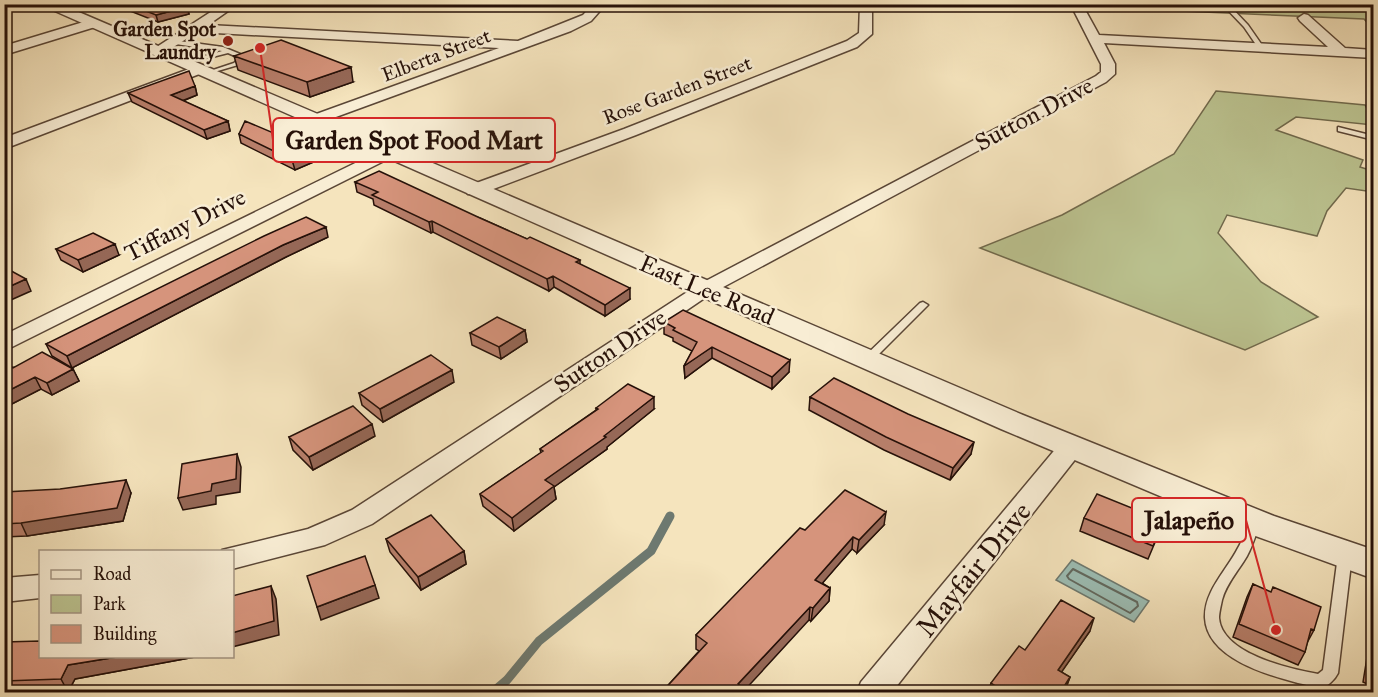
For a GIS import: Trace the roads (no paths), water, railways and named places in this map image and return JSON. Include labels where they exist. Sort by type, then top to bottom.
[{"type":"street","points":[[4,144],[183,60],[195,28],[232,4]]},
{"type":"street","name":"Elberta Street","points":[[314,120],[579,22],[592,14],[600,4]]},
{"type":"street","name":"Rose Garden Street","points":[[474,190],[852,45],[865,34],[866,4]]},
{"type":"street","name":"Sutton Drive","points":[[234,558],[315,538],[362,517],[705,289],[1101,79],[1109,70],[1079,9],[1073,4]]},
{"type":"street","name":"East Lee Road","points":[[51,5],[90,24],[183,60],[474,190],[1072,446],[1255,522],[1374,565]]},
{"type":"street","points":[[1304,18],[1341,52]]},
{"type":"street","points":[[4,51],[90,24]]},
{"type":"street","points":[[195,28],[519,45]]},
{"type":"street","points":[[1095,39],[1374,54]]},
{"type":"street","name":"Tiffany Drive","points":[[4,344],[388,152]]},
{"type":"street","name":"Mayfair Drive","points":[[873,693],[1072,446]]},
{"type":"street","points":[[4,590],[39,587]]},
{"type":"lane","points":[[1224,4],[1246,26],[1261,48]]},
{"type":"lane","points":[[228,51],[238,55],[240,60],[236,64],[183,60],[228,51]]},
{"type":"lane","points":[[183,60],[228,51]]},
{"type":"lane","points":[[1341,129],[1374,138]]},
{"type":"lane","points":[[868,359],[923,305]]},
{"type":"lane","points":[[1255,522],[1246,545],[1215,599],[1212,619],[1216,634],[1230,650],[1281,673],[1321,681],[1330,673],[1345,555]]},
{"type":"water","points":[[1072,560],[1149,601],[1134,622],[1056,580]]},
{"type":"waterway","points":[[493,692],[507,680],[539,641],[651,551],[670,516]]},
{"type":"place","name":"Garden Spot Laundry","points":[[228,41]]},
{"type":"place","name":"Garden Spot Food Mart","points":[[260,48]]},
{"type":"place","name":"Jalapeño","points":[[1276,630]]}]
